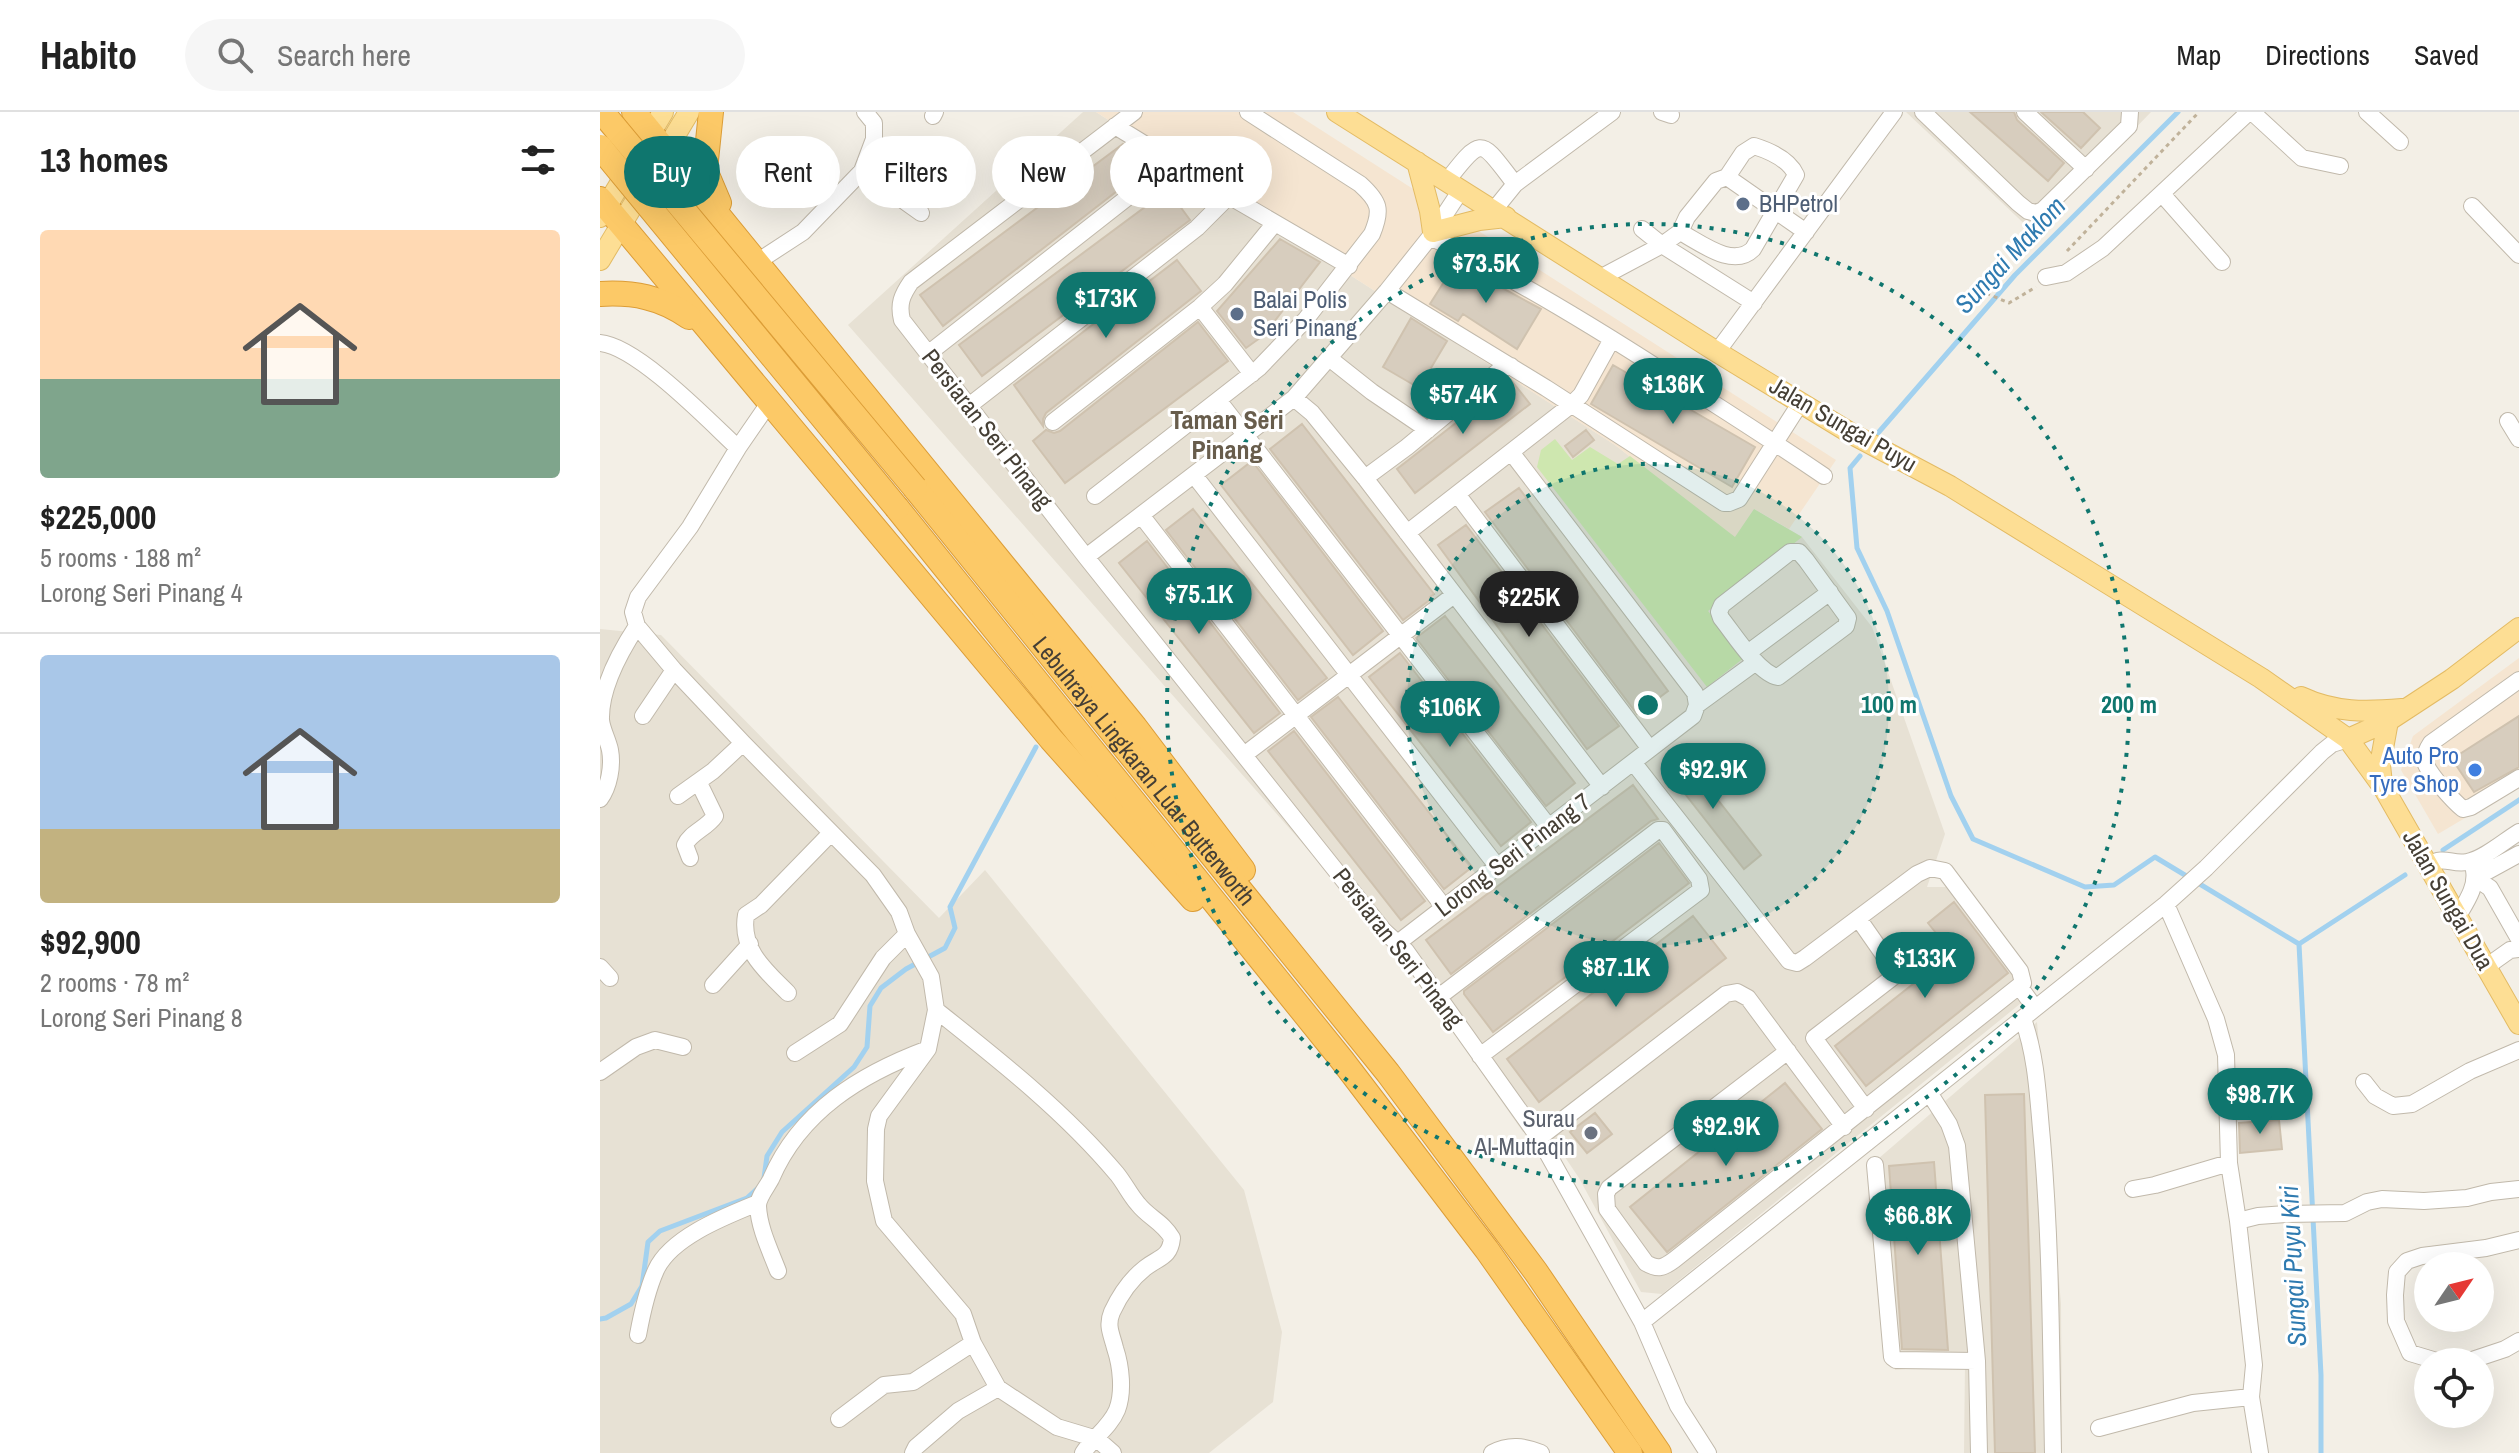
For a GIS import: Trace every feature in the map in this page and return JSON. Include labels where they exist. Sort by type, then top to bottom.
[{"type":"highway","name":"Lebuhraya Lingkaran Luar Butterworth","points":[[602,112],[915,488],[1388,1073],[1536,1272],[1659,1453]]},
{"type":"highway","points":[[634,112],[660,132],[746,249],[1135,727],[1262,895],[1307,974]]},
{"type":"highway","points":[[711,112],[705,170],[715,196],[746,249]]},
{"type":"highway","name":"Lebuhraya Lingkaran Luar Butterworth","points":[[600,147],[897,508],[1287,992],[1487,1250],[1630,1453]]},
{"type":"highway","points":[[607,212],[892,546],[1051,739],[1226,937],[1287,992]]},
{"type":"highway","points":[[678,295],[672,266],[677,250],[690,238],[716,233],[746,249]]},
{"type":"highway","points":[[600,294],[649,296],[675,307],[710,332]]},
{"type":"main road","points":[[600,260],[607,212],[660,132],[689,112]]},
{"type":"main road","name":"Jalan Sungai Puyu","points":[[1337,112],[1717,352],[1852,434],[1950,486],[2261,678],[2348,739]]},
{"type":"main road","points":[[1417,162],[1431,234],[1500,213]]},
{"type":"main road","points":[[2348,739],[2388,721],[2452,679],[2519,628]]},
{"type":"main road","points":[[2261,678],[2315,704],[2361,713],[2407,708]]},
{"type":"main road","points":[[2383,787],[2380,765],[2388,721]]},
{"type":"main road","name":"Jalan Sungai Dua","points":[[2348,739],[2383,787],[2519,1024]]},
{"type":"street","points":[[865,112],[874,123],[874,136]]},
{"type":"street","points":[[1132,136],[1115,126],[1134,112]]},
{"type":"street","points":[[1095,496],[1252,374],[1306,319],[1349,266],[1378,220],[1378,208],[1373,196],[1360,184],[1248,112]]},
{"type":"street","points":[[1500,213],[1515,184],[1612,112]]},
{"type":"street","points":[[1717,352],[1894,112]]},
{"type":"street","points":[[1923,112],[2018,203],[2036,213],[2043,210],[2129,126],[2130,112]]},
{"type":"street","points":[[2025,112],[2086,169]]},
{"type":"street","points":[[2046,277],[2066,273],[2103,248],[2251,112],[2302,158],[2340,166]]},
{"type":"street","points":[[2367,112],[2400,142]]},
{"type":"street","name":"Persiaran Seri Pinang","points":[[1115,126],[911,282],[902,296],[902,320],[1086,557],[1384,931],[1399,942],[1440,996],[1539,1138],[1642,1322],[1678,1406],[1708,1453]]},
{"type":"street","points":[[1600,278],[1680,232],[1687,217],[1716,181],[1727,177],[1743,153],[1754,146],[1792,166],[1796,175],[1746,257],[1733,258],[1680,232]]},
{"type":"street","points":[[1086,557],[1294,398],[1387,291],[1431,234],[1470,151],[1477,148],[1489,151],[1515,184]]},
{"type":"street","points":[[746,249],[803,232],[856,177]]},
{"type":"street","points":[[1727,177],[1806,232]]},
{"type":"street","points":[[2162,194],[2222,262]]},
{"type":"street","points":[[2472,206],[2519,255]]},
{"type":"street","points":[[914,208],[921,213]]},
{"type":"street","points":[[929,353],[1114,208]]},
{"type":"street","points":[[970,405],[1197,228],[1217,208]]},
{"type":"street","points":[[1248,208],[1349,266]]},
{"type":"street","points":[[1053,422],[1200,307],[1225,284],[1274,224]]},
{"type":"street","points":[[1642,229],[1754,303]]},
{"type":"street","points":[[1431,234],[1612,339],[1824,476]]},
{"type":"street","points":[[1387,291],[1511,366],[1724,503],[1739,499],[1801,402]]},
{"type":"street","points":[[1200,307],[1252,374]]},
{"type":"street","points":[[1407,533],[1571,405],[1581,395],[1612,339]]},
{"type":"street","points":[[600,343],[609,343],[626,351],[738,448]]},
{"type":"street","points":[[1329,358],[1428,430]]},
{"type":"street","points":[[1365,478],[1501,369],[1511,366]]},
{"type":"street","points":[[1294,398],[1312,413],[1365,478],[1602,787]]},
{"type":"street","points":[[1218,400],[1549,827]]},
{"type":"street","points":[[769,403],[690,527],[638,597],[633,612],[637,626],[674,670],[888,894],[899,912],[909,938],[931,977],[936,1010],[928,1049],[879,1116],[875,1181],[884,1221],[963,1314],[973,1343],[998,1388],[1057,1427],[1097,1439],[1113,1453]]},
{"type":"street","points":[[2508,421],[2519,439]]},
{"type":"street","points":[[1511,452],[1695,693],[1697,705]]},
{"type":"street","points":[[1194,475],[1497,866]]},
{"type":"street","points":[[1457,494],[1650,749]]},
{"type":"street","points":[[1141,515],[1444,907]]},
{"type":"street","points":[[1790,552],[1799,552],[1848,618],[1846,626],[1778,677],[1768,675],[1753,657],[1721,618],[1719,612],[1722,605],[1790,552]]},
{"type":"street","name":"Lorong Seri Pinang 7","points":[[1399,942],[1693,716],[1697,705],[1830,592]]},
{"type":"street","points":[[1244,755],[1454,595]]},
{"type":"street","points":[[600,799],[608,785],[611,753],[601,720],[604,691],[637,626]]},
{"type":"street","points":[[643,716],[674,670]]},
{"type":"street","points":[[2519,680],[2431,743],[2425,764],[2463,809],[2519,778]]},
{"type":"street","points":[[1642,1322],[2170,900],[2322,752],[2332,744],[2348,739]]},
{"type":"street","points":[[678,796],[699,783],[743,743]]},
{"type":"street","points":[[1633,762],[1789,961],[1797,963],[1805,958],[1917,874],[1930,868],[1945,871],[2020,971],[2023,983],[1674,1260],[1664,1267],[1654,1268],[1646,1263],[1607,1209],[1606,1194],[1609,1188],[1788,1051]]},
{"type":"street","points":[[690,858],[685,845],[687,840],[709,825],[715,816],[699,783]]},
{"type":"street","points":[[1440,996],[1658,830],[1663,830],[1701,884],[1701,890],[1480,1056]]},
{"type":"street","points":[[2428,865],[2444,859],[2462,863],[2472,861],[2519,832]]},
{"type":"street","points":[[788,993],[755,960],[744,926],[746,915],[761,905],[831,833]]},
{"type":"street","points":[[2475,878],[2519,854]]},
{"type":"street","points":[[2458,916],[2475,878],[2472,861]]},
{"type":"street","points":[[2475,878],[2490,888],[2519,939]]},
{"type":"street","points":[[2170,900],[2172,915],[2212,1008],[2226,1055],[2229,1163],[2254,1365],[2251,1397],[2260,1453]]},
{"type":"street","points":[[1858,918],[1897,974]]},
{"type":"street","points":[[795,1053],[840,1024],[883,958],[909,938]]},
{"type":"street","points":[[713,985],[750,944]]},
{"type":"street","points":[[1866,1109],[1814,1038],[1931,948]]},
{"type":"street","points":[[2486,967],[2510,950],[2519,949]]},
{"type":"street","points":[[2019,986],[2029,1014],[2045,1180],[2053,1453]]},
{"type":"street","points":[[1539,1138],[1726,994],[1737,992],[1748,998],[1844,1127]]},
{"type":"street","points":[[936,1010],[1043,1099],[1101,1156],[1140,1207],[1159,1220],[1172,1238],[1171,1248],[1165,1257],[1146,1267],[1130,1283],[1111,1315],[1109,1333],[1115,1348],[1121,1388],[1117,1410],[1083,1453]]},
{"type":"street","points":[[600,1072],[636,1047],[655,1040],[683,1047]]},
{"type":"street","points":[[778,1271],[761,1228],[758,1203],[780,1157],[810,1118],[850,1086],[892,1062],[928,1049]]},
{"type":"street","points":[[2364,1082],[2375,1096],[2393,1106],[2412,1104],[2470,1071],[2519,1050]]},
{"type":"street","points":[[1930,1094],[1949,1124],[1957,1146],[1977,1361],[1979,1453]]},
{"type":"street","points":[[2133,1189],[2229,1163]]},
{"type":"street","points":[[1875,1165],[1892,1357],[1896,1360],[1977,1361]]},
{"type":"street","points":[[2238,1221],[2258,1216],[2345,1213],[2367,1202],[2382,1199],[2424,1201],[2467,1198],[2519,1189]]},
{"type":"street","points":[[638,1335],[657,1267],[682,1240],[719,1219],[758,1203]]},
{"type":"street","points":[[2414,1354],[2410,1353],[2396,1321],[2397,1272],[2407,1261],[2519,1240]]},
{"type":"street","points":[[2494,1353],[2519,1341]]},
{"type":"street","points":[[839,1419],[884,1385],[913,1382],[973,1343]]},
{"type":"street","points":[[913,1453],[958,1411],[998,1388]]},
{"type":"street","points":[[2099,1428],[2193,1403],[2251,1397]]},
{"type":"street","points":[[1492,1453],[1519,1446],[1541,1453]]},
{"type":"path","points":[[1979,290],[2009,303],[2034,289],[2078,238],[2199,112]]},
{"type":"shaded area","name":"Taman Seri Pinang","points":[[1083,112],[1096,112],[1133,136],[1110,136],[1110,208],[1246,208],[1615,445],[1734,537],[1754,509],[1802,537],[1872,627],[1945,834],[1927,887],[1947,887],[2031,995],[1662,1294],[1641,1292],[1579,1178],[1540,1120],[1523,1132],[1396,950],[848,325],[992,194],[992,208],[1094,208],[1094,136],[1057,136]]},
{"type":"shaded area","points":[[1096,112],[1293,112],[1836,460],[1789,529],[1754,509],[1735,538],[1615,445],[1246,208],[1272,208],[1272,136],[1133,136]]},
{"type":"shaded area","points":[[1906,112],[2151,112],[2034,233]]},
{"type":"shaded area","points":[[600,629],[661,635],[939,918],[985,870],[1244,1190],[1282,1332],[1273,1402],[1209,1453],[600,1453]]},
{"type":"shaded area","points":[[2519,658],[2519,786],[2438,834],[2401,770],[2413,736]]},
{"type":"shaded area","points":[[2037,1022],[2061,1304],[2062,1453],[1964,1453],[1965,1363],[1895,1370],[1871,1165]]},
{"type":"green space","points":[[1555,439],[1572,460],[1590,447],[1618,464],[1630,456],[1735,537],[1754,509],[1802,537],[1708,611],[1745,657],[1707,687],[1537,467],[1541,450]]},
{"type":"building","points":[[1970,112],[2014,112],[2017,120],[2064,163],[2048,181]]},
{"type":"building","points":[[2041,112],[2083,112],[2100,128],[2081,148]]},
{"type":"building","points":[[1110,154],[1110,196],[943,326],[920,295],[1037,208],[1094,208],[1094,166]]},
{"type":"building","points":[[1144,208],[1181,208],[1190,220],[982,376],[959,345]]},
{"type":"building","points":[[1280,239],[1320,262],[1264,335],[1246,348],[1217,311]]},
{"type":"building","points":[[1177,260],[1201,291],[1046,413],[1043,426],[1014,385]]},
{"type":"building","points":[[1456,263],[1541,309],[1517,349],[1463,314],[1458,321],[1430,304]]},
{"type":"building","points":[[1411,318],[1447,341],[1419,388],[1383,367]]},
{"type":"building","points":[[1198,322],[1228,361],[1065,483],[1033,441],[1046,430],[1054,433],[1060,431]]},
{"type":"building","points":[[1613,365],[1755,447],[1732,487],[1591,404]]},
{"type":"building","points":[[1511,380],[1530,404],[1415,493],[1397,469]]},
{"type":"building","points":[[1302,424],[1434,594],[1403,620],[1270,449]]},
{"type":"building","points":[[1586,430],[1594,440],[1573,457],[1565,446]]},
{"type":"building","points":[[1252,461],[1383,631],[1353,655],[1221,485]]},
{"type":"building","points":[[1519,488],[1668,691],[1637,714],[1485,512]]},
{"type":"building","points":[[1193,509],[1327,678],[1298,700],[1166,530]]},
{"type":"building","points":[[1466,525],[1619,726],[1587,749],[1438,545]]},
{"type":"building","points":[[1147,541],[1280,713],[1254,733],[1119,563]]},
{"type":"building","points":[[1445,616],[1575,783],[1546,806],[1416,638]]},
{"type":"building","points":[[1400,653],[1531,822],[1501,846],[1369,677]]},
{"type":"building","points":[[1338,697],[1472,867],[1444,889],[1311,717]]},
{"type":"building","points":[[2519,716],[2519,767],[2474,792],[2452,759]]},
{"type":"building","points":[[1294,731],[1425,901],[1401,920],[1268,751]]},
{"type":"building","points":[[1682,754],[1761,855],[1744,869],[1664,767]]},
{"type":"building","points":[[1633,785],[1658,819],[1651,821],[1451,974],[1426,940]]},
{"type":"building","points":[[1659,843],[1689,883],[1493,1032],[1464,991]]},
{"type":"building","points":[[1954,902],[2008,973],[1866,1086],[1835,1046],[1952,953],[1928,923]]},
{"type":"building","points":[[1693,916],[1726,958],[1539,1102],[1507,1059]]},
{"type":"building","points":[[1785,1083],[1822,1129],[1667,1252],[1630,1207]]},
{"type":"building","points":[[2024,1094],[2035,1453],[1995,1453],[1985,1095]]},
{"type":"building","name":"Surau Al-Muttaqin","points":[[1595,1113],[1612,1134],[1587,1153],[1570,1132]]},
{"type":"building","points":[[2279,1120],[2282,1149],[2240,1153],[2239,1123]]},
{"type":"building","points":[[1934,1162],[1948,1350],[1902,1349],[1889,1166]]},
{"type":"waterway","name":"Sungai Maklom","points":[[1878,433],[2015,275],[2178,112]]},
{"type":"waterway","name":"Sungai Puyu Kiri","points":[[1860,456],[1850,468],[1857,548],[1887,611],[1951,796],[1973,839],[2085,887],[2114,885],[2155,857],[2299,944],[2321,1375],[2321,1453]]},
{"type":"waterway","points":[[764,1178],[767,1156],[782,1132],[854,1067],[867,1047],[870,1006],[881,988],[906,969],[945,948],[955,928],[950,907],[1036,747]]},
{"type":"waterway","points":[[2443,850],[2519,800]]},
{"type":"waterway","points":[[2299,944],[2405,875]]},
{"type":"waterway","points":[[600,1319],[631,1304],[642,1286],[648,1242],[660,1231],[747,1198],[759,1187]]},
{"type":"place","name":"BHPetrol","points":[[1743,204]]},
{"type":"place","name":"Balai Polis Seri Pinang","points":[[1237,314]]},
{"type":"place","name":"Auto Pro Tyre Shop","points":[[2475,770]]},
{"type":"place","name":"Surau Al-Muttaqin","points":[[1591,1133]]},
{"type":"district","name":"Taman Seri Pinang","points":[[1227,435]]}]
